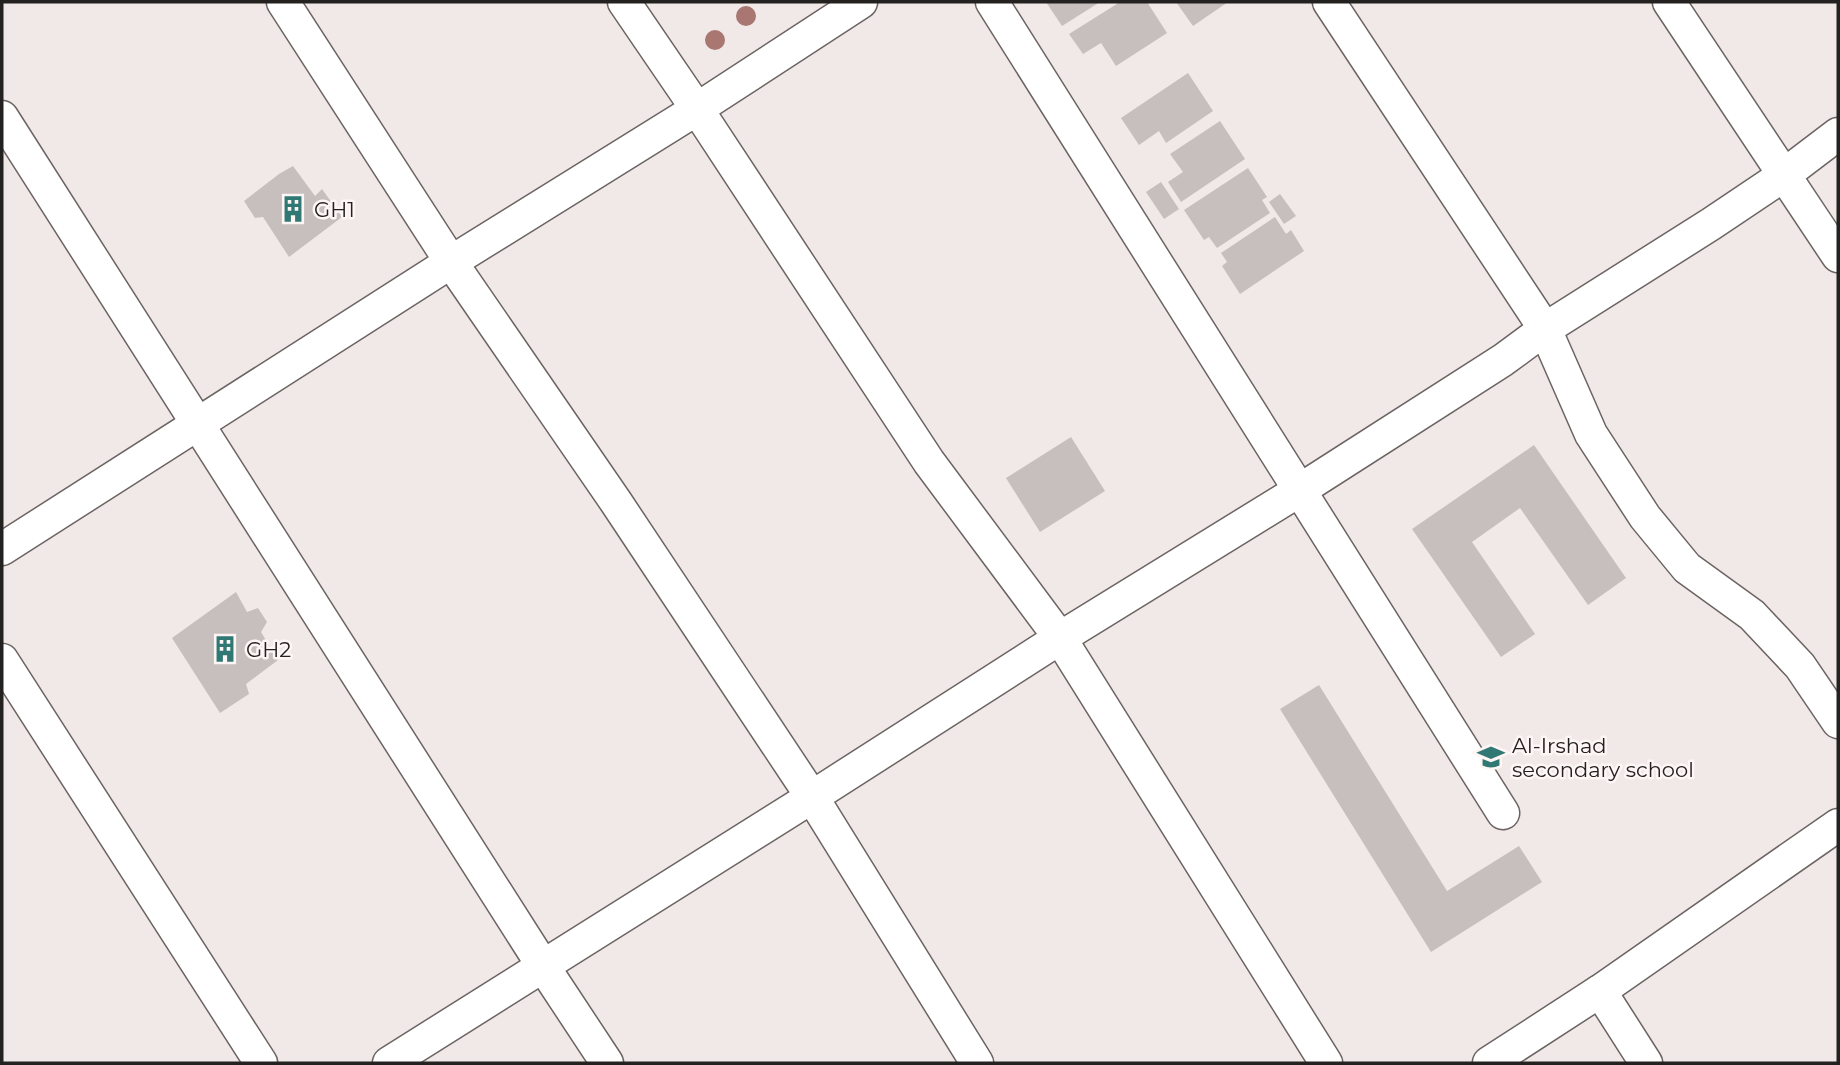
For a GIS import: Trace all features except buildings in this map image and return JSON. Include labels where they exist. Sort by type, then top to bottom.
[{"type":"street","points":[[283,2],[451,262],[616,502],[812,797],[977,1063]]},
{"type":"street","points":[[624,2],[697,108],[929,462],[1060,638],[1326,1063]]},
{"type":"street","points":[[2,549],[861,2]]},
{"type":"street","points":[[992,2],[1503,813]]},
{"type":"street","points":[[1329,2],[1545,329],[1591,434],[1645,517],[1687,568],[1752,615],[1800,666],[1838,722]]},
{"type":"street","points":[[1670,2],[1838,256]]},
{"type":"street","points":[[656,47],[666,16]]},
{"type":"street","points":[[2,117],[543,967],[607,1063]]},
{"type":"street","points":[[389,1063],[1503,360],[1545,329],[1784,175],[1838,134]]},
{"type":"street","points":[[2,660],[261,1063]]},
{"type":"street","points":[[1489,1063],[1600,992],[1838,825]]},
{"type":"street","points":[[1600,992],[1646,1063]]},
{"type":"place","name":"GH1","points":[[293,209]]},
{"type":"place","name":"GH2","points":[[225,649]]},
{"type":"place","name":"Al-Irshad secondary school","points":[[1491,757]]}]
